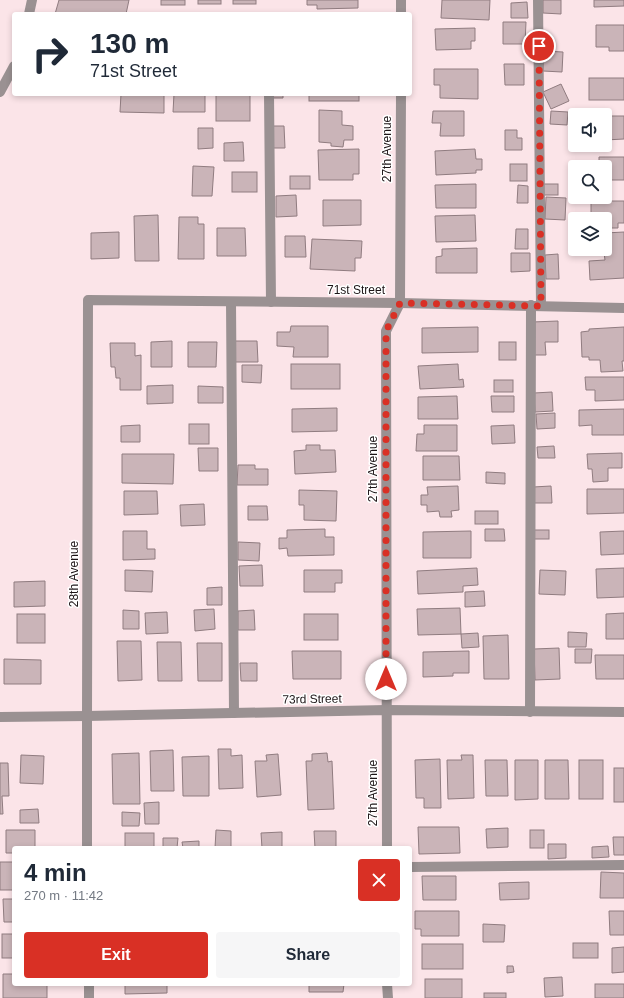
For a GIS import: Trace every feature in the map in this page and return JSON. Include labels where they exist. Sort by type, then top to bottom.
[{"type":"street","points":[[29,12],[32,0]]},
{"type":"street","points":[[401,0],[401,12]]},
{"type":"street","points":[[530,712],[536,305],[538,0]]},
{"type":"street","points":[[0,92],[12,70]]},
{"type":"street","points":[[269,96],[271,302]]},
{"type":"street","name":"27th Avenue","points":[[387,846],[386,331],[400,303],[401,96]]},
{"type":"street","name":"71st Street","points":[[88,300],[536,305],[624,308]]},
{"type":"street","name":"28th Avenue","points":[[88,300],[88,846]]},
{"type":"street","points":[[231,302],[234,713]]},
{"type":"street","name":"73rd Street","points":[[0,716],[87,716],[386,710],[624,712]]},
{"type":"street","points":[[412,867],[624,865]]},
{"type":"street","points":[[89,986],[89,998]]},
{"type":"street","points":[[387,986],[388,998]]},
{"type":"building","points":[[59,0],[129,0],[126,12],[56,12]]},
{"type":"building","points":[[161,0],[185,0],[185,5],[161,5]]},
{"type":"building","points":[[198,0],[221,0],[221,4],[198,4]]},
{"type":"building","points":[[233,0],[256,0],[256,4],[233,4]]},
{"type":"building","points":[[307,0],[358,0],[358,8],[317,9],[317,5],[307,5]]},
{"type":"building","points":[[442,0],[490,0],[489,20],[441,18]]},
{"type":"building","points":[[543,0],[561,0],[561,14],[543,13]]},
{"type":"building","points":[[594,0],[624,0],[624,6],[594,7]]},
{"type":"building","points":[[527,2],[528,18],[511,18],[511,3]]},
{"type":"building","points":[[503,22],[526,22],[525,44],[503,44]]},
{"type":"building","points":[[596,25],[624,25],[624,51],[609,51],[609,47],[596,47]]},
{"type":"building","points":[[475,28],[475,41],[471,41],[471,49],[436,50],[435,29]]},
{"type":"building","points":[[544,51],[563,52],[562,72],[543,71]]},
{"type":"building","points":[[504,64],[524,64],[524,85],[505,85]]},
{"type":"building","points":[[434,69],[478,69],[478,99],[440,98],[440,85],[434,85]]},
{"type":"building","points":[[589,78],[624,78],[624,100],[589,100]]},
{"type":"building","points":[[561,84],[569,101],[551,109],[543,92]]},
{"type":"building","points":[[121,96],[164,96],[164,113],[120,112]]},
{"type":"building","points":[[174,96],[205,96],[205,112],[173,112]]},
{"type":"building","points":[[216,96],[250,96],[250,121],[216,121]]},
{"type":"building","points":[[270,96],[283,96],[283,98],[271,98]]},
{"type":"building","points":[[309,96],[359,96],[359,101],[309,101]]},
{"type":"building","points":[[319,110],[342,111],[342,125],[353,126],[353,140],[344,140],[343,147],[331,146],[331,143],[319,142]]},
{"type":"building","points":[[433,111],[464,111],[464,136],[440,136],[441,123],[432,123]]},
{"type":"building","points":[[551,111],[568,112],[567,125],[550,124]]},
{"type":"building","points":[[612,116],[624,116],[624,139],[612,140]]},
{"type":"building","points":[[272,126],[284,126],[285,148],[272,148]]},
{"type":"building","points":[[198,128],[213,128],[213,148],[198,149]]},
{"type":"building","points":[[505,130],[517,130],[517,138],[522,138],[522,150],[505,150]]},
{"type":"building","points":[[243,142],[244,161],[224,161],[224,143]]},
{"type":"building","points":[[359,149],[359,174],[353,174],[353,180],[319,180],[318,150]]},
{"type":"building","points":[[475,149],[476,159],[482,159],[482,170],[476,170],[476,173],[436,175],[435,151]]},
{"type":"building","points":[[599,157],[624,157],[624,180],[612,180],[612,160],[599,160]]},
{"type":"building","points":[[510,164],[527,164],[527,181],[510,181]]},
{"type":"building","points":[[193,166],[214,167],[212,196],[192,196]]},
{"type":"building","points":[[232,172],[257,172],[257,192],[232,192]]},
{"type":"building","points":[[290,176],[310,176],[310,189],[290,189]]},
{"type":"building","points":[[476,184],[476,208],[436,208],[435,185]]},
{"type":"building","points":[[543,184],[558,184],[558,195],[543,195]]},
{"type":"building","points":[[518,185],[528,186],[528,203],[517,203]]},
{"type":"building","points":[[296,195],[297,216],[276,217],[276,196]]},
{"type":"building","points":[[546,197],[566,198],[565,220],[545,219]]},
{"type":"building","points":[[323,200],[361,200],[361,225],[323,226]]},
{"type":"building","points":[[612,201],[624,201],[624,223],[618,223],[618,228],[612,228],[612,212],[591,212],[591,204],[612,204]]},
{"type":"building","points":[[158,215],[159,261],[135,261],[134,216]]},
{"type":"building","points":[[475,215],[476,241],[436,242],[435,216]]},
{"type":"building","points":[[179,217],[198,217],[198,224],[204,224],[204,259],[178,259]]},
{"type":"building","points":[[217,228],[245,228],[246,256],[217,256]]},
{"type":"building","points":[[516,229],[528,229],[528,249],[515,249]]},
{"type":"building","points":[[119,232],[119,258],[91,259],[91,233]]},
{"type":"building","points":[[624,232],[624,278],[590,280],[589,261],[605,260],[604,256],[612,256],[612,233]]},
{"type":"building","points":[[285,236],[305,236],[306,257],[285,257]]},
{"type":"building","points":[[312,239],[362,241],[361,258],[355,258],[355,271],[310,269]]},
{"type":"building","points":[[477,248],[477,273],[436,273],[436,257],[442,256],[442,249]]},
{"type":"building","points":[[511,253],[530,253],[530,271],[511,272]]},
{"type":"building","points":[[558,254],[559,279],[546,279],[545,255]]},
{"type":"building","points":[[558,321],[558,342],[545,342],[546,355],[532,355],[532,322]]},
{"type":"building","points":[[291,326],[328,326],[328,357],[293,357],[294,347],[277,346],[277,332],[290,332]]},
{"type":"building","points":[[478,327],[478,352],[422,353],[422,328]]},
{"type":"building","points":[[624,327],[624,361],[622,361],[623,371],[601,372],[600,360],[589,360],[589,357],[582,357],[581,332],[589,331],[589,329]]},
{"type":"building","points":[[172,341],[172,367],[151,367],[151,342]]},
{"type":"building","points":[[234,341],[257,341],[258,362],[233,362]]},
{"type":"building","points":[[188,342],[217,342],[216,367],[188,367]]},
{"type":"building","points":[[499,342],[516,342],[516,360],[499,360]]},
{"type":"building","points":[[110,343],[135,343],[135,356],[141,355],[141,390],[120,390],[120,378],[116,378],[115,367],[111,367]]},
{"type":"building","points":[[291,364],[340,364],[340,389],[291,389]]},
{"type":"building","points":[[458,364],[459,380],[463,379],[464,387],[420,389],[418,366]]},
{"type":"building","points":[[242,365],[262,365],[261,383],[242,382]]},
{"type":"building","points":[[585,377],[624,377],[624,400],[595,401],[595,390],[586,390]]},
{"type":"building","points":[[494,380],[513,380],[513,392],[494,392]]},
{"type":"building","points":[[173,385],[173,403],[147,404],[147,386]]},
{"type":"building","points":[[198,386],[223,387],[223,403],[198,403]]},
{"type":"building","points":[[552,392],[553,411],[535,412],[534,393]]},
{"type":"building","points":[[457,396],[458,419],[418,419],[418,397]]},
{"type":"building","points":[[491,396],[514,396],[514,412],[492,412]]},
{"type":"building","points":[[337,408],[337,431],[292,432],[292,409]]},
{"type":"building","points":[[624,409],[624,435],[592,435],[592,425],[579,426],[579,410]]},
{"type":"building","points":[[555,413],[555,428],[537,429],[536,414]]},
{"type":"building","points":[[189,424],[209,424],[209,444],[189,444]]},
{"type":"building","points":[[140,425],[140,442],[121,442],[121,426]]},
{"type":"building","points":[[424,425],[457,425],[457,451],[416,451],[417,434],[424,434]]},
{"type":"building","points":[[514,425],[515,443],[492,444],[491,426]]},
{"type":"building","points":[[306,445],[320,445],[320,450],[335,450],[336,472],[295,474],[294,451],[306,450]]},
{"type":"building","points":[[554,446],[555,458],[538,458],[537,447]]},
{"type":"building","points":[[198,448],[218,448],[218,471],[199,471]]},
{"type":"building","points":[[622,453],[622,468],[608,468],[608,481],[593,482],[592,469],[588,469],[587,454]]},
{"type":"building","points":[[122,454],[174,454],[173,484],[122,483]]},
{"type":"building","points":[[423,456],[459,456],[460,480],[423,480]]},
{"type":"building","points":[[238,465],[255,465],[255,469],[268,469],[268,485],[237,485]]},
{"type":"building","points":[[486,472],[505,473],[505,484],[486,483]]},
{"type":"building","points":[[458,486],[459,510],[451,511],[452,517],[440,517],[439,511],[427,512],[427,505],[421,505],[421,495],[428,495],[427,487]]},
{"type":"building","points":[[551,486],[552,503],[534,503],[533,487]]},
{"type":"building","points":[[587,489],[624,489],[624,513],[587,514]]},
{"type":"building","points":[[299,490],[337,491],[336,521],[304,520],[304,505],[299,505]]},
{"type":"building","points":[[124,491],[157,491],[158,514],[124,515]]},
{"type":"building","points":[[204,504],[205,525],[181,526],[180,505]]},
{"type":"building","points":[[248,506],[267,506],[268,520],[248,520]]},
{"type":"building","points":[[475,511],[498,511],[498,524],[475,524]]},
{"type":"building","points":[[325,529],[325,537],[334,537],[334,555],[288,556],[287,548],[279,549],[279,538],[287,538],[287,530]]},
{"type":"building","points":[[485,529],[504,529],[505,541],[485,541]]},
{"type":"building","points":[[532,530],[549,530],[549,539],[532,539]]},
{"type":"building","points":[[123,531],[147,531],[147,549],[155,549],[155,559],[123,560]]},
{"type":"building","points":[[471,531],[471,558],[423,558],[423,532]]},
{"type":"building","points":[[624,531],[624,554],[601,555],[600,532]]},
{"type":"building","points":[[238,542],[260,543],[259,561],[238,560]]},
{"type":"building","points":[[262,565],[263,586],[240,586],[239,566]]},
{"type":"building","points":[[477,568],[478,585],[463,586],[463,592],[418,594],[417,571]]},
{"type":"building","points":[[624,568],[624,597],[597,598],[596,569]]},
{"type":"building","points":[[125,570],[153,571],[152,592],[125,591]]},
{"type":"building","points":[[304,570],[342,570],[342,583],[335,583],[335,592],[304,592]]},
{"type":"building","points":[[540,570],[566,571],[565,595],[539,594]]},
{"type":"building","points":[[45,581],[45,606],[14,607],[14,582]]},
{"type":"building","points":[[222,587],[222,605],[207,605],[207,588]]},
{"type":"building","points":[[484,591],[485,606],[465,607],[465,592]]},
{"type":"building","points":[[460,608],[461,634],[418,635],[417,609]]},
{"type":"building","points":[[214,609],[215,629],[195,631],[194,610]]},
{"type":"building","points":[[123,610],[139,611],[139,629],[123,629]]},
{"type":"building","points":[[254,610],[255,630],[238,630],[238,611]]},
{"type":"building","points":[[167,612],[168,633],[146,634],[145,613]]},
{"type":"building","points":[[624,613],[624,639],[606,639],[606,614]]},
{"type":"building","points":[[17,614],[45,614],[45,643],[17,643]]},
{"type":"building","points":[[304,614],[338,614],[338,640],[304,640]]},
{"type":"building","points":[[568,632],[587,633],[586,647],[568,647]]},
{"type":"building","points":[[478,633],[479,647],[462,648],[461,634]]},
{"type":"building","points":[[508,635],[509,679],[484,679],[483,636]]},
{"type":"building","points":[[117,641],[141,641],[142,680],[118,681]]},
{"type":"building","points":[[157,642],[181,642],[182,681],[158,681]]},
{"type":"building","points":[[197,643],[222,643],[222,681],[198,681]]},
{"type":"building","points":[[559,648],[560,679],[535,680],[534,649]]},
{"type":"building","points":[[575,649],[592,649],[591,663],[575,663]]},
{"type":"building","points":[[292,651],[341,651],[341,679],[293,679]]},
{"type":"building","points":[[469,651],[469,673],[453,673],[453,676],[423,677],[423,652]]},
{"type":"building","points":[[595,655],[624,655],[624,679],[596,679]]},
{"type":"building","points":[[4,659],[41,660],[41,684],[4,684]]},
{"type":"building","points":[[240,663],[257,663],[257,681],[241,681]]},
{"type":"building","points":[[218,749],[231,749],[231,756],[242,755],[243,788],[219,789]]},
{"type":"building","points":[[173,750],[174,791],[151,791],[150,751]]},
{"type":"building","points":[[139,753],[140,804],[113,804],[112,754]]},
{"type":"building","points":[[327,753],[328,762],[332,761],[334,809],[308,810],[306,761],[312,761],[312,754]]},
{"type":"building","points":[[278,754],[281,795],[257,797],[255,761],[267,761],[266,755]]},
{"type":"building","points":[[21,755],[44,756],[43,784],[20,783]]},
{"type":"building","points":[[461,755],[473,755],[474,798],[448,799],[447,760],[462,760]]},
{"type":"building","points":[[209,756],[209,796],[183,796],[182,757]]},
{"type":"building","points":[[440,759],[441,808],[424,808],[424,798],[416,798],[415,760]]},
{"type":"building","points":[[485,760],[507,760],[508,796],[486,796]]},
{"type":"building","points":[[515,760],[538,760],[538,799],[515,800]]},
{"type":"building","points":[[545,760],[568,760],[569,799],[545,799]]},
{"type":"building","points":[[579,760],[603,760],[603,799],[579,799]]},
{"type":"building","points":[[0,763],[8,763],[9,796],[2,796],[3,814],[0,814]]},
{"type":"building","points":[[614,768],[624,768],[624,802],[614,802]]},
{"type":"building","points":[[159,802],[159,824],[145,824],[144,803]]},
{"type":"building","points":[[38,809],[39,823],[20,823],[20,810]]},
{"type":"building","points":[[122,812],[140,813],[139,826],[122,826]]},
{"type":"building","points":[[418,827],[459,827],[460,853],[419,854]]},
{"type":"building","points":[[508,828],[508,847],[487,848],[486,829]]},
{"type":"building","points":[[6,830],[35,830],[35,846],[12,846],[12,853],[6,853]]},
{"type":"building","points":[[216,830],[231,831],[231,846],[215,846]]},
{"type":"building","points":[[530,830],[544,830],[544,848],[530,848]]},
{"type":"building","points":[[314,831],[336,831],[336,846],[315,846]]},
{"type":"building","points":[[282,832],[282,846],[262,846],[261,833]]},
{"type":"building","points":[[125,833],[154,833],[154,846],[125,846]]},
{"type":"building","points":[[613,837],[624,837],[624,855],[614,855]]},
{"type":"building","points":[[163,838],[178,838],[177,846],[163,846]]},
{"type":"building","points":[[199,841],[199,846],[183,846],[182,842]]},
{"type":"building","points":[[548,844],[566,844],[566,858],[548,859]]},
{"type":"building","points":[[608,846],[609,857],[592,858],[592,847]]},
{"type":"building","points":[[0,862],[12,862],[12,890],[0,890]]},
{"type":"building","points":[[601,872],[624,873],[624,898],[600,898]]},
{"type":"building","points":[[422,876],[456,876],[456,900],[423,900]]},
{"type":"building","points":[[529,882],[529,899],[500,900],[499,883]]},
{"type":"building","points":[[3,899],[12,899],[12,922],[4,922]]},
{"type":"building","points":[[415,911],[459,911],[459,936],[421,936],[421,929],[415,929]]},
{"type":"building","points":[[609,911],[624,911],[624,935],[610,935]]},
{"type":"building","points":[[483,924],[505,925],[504,942],[483,942]]},
{"type":"building","points":[[2,934],[12,934],[12,958],[2,958]]},
{"type":"building","points":[[573,943],[598,943],[598,958],[573,958]]},
{"type":"building","points":[[422,944],[463,944],[463,969],[422,969]]},
{"type":"building","points":[[624,947],[624,972],[612,973],[612,948]]},
{"type":"building","points":[[507,966],[513,966],[514,972],[507,973]]},
{"type":"building","points":[[3,974],[12,974],[12,986],[47,986],[47,998],[3,998]]},
{"type":"building","points":[[562,977],[563,996],[545,997],[544,978]]},
{"type":"building","points":[[425,979],[462,979],[462,998],[425,998]]},
{"type":"building","points":[[595,984],[624,984],[624,998],[595,998]]},
{"type":"building","points":[[125,986],[167,986],[167,993],[125,994]]},
{"type":"building","points":[[309,986],[344,986],[343,992],[309,992]]},
{"type":"building","points":[[484,993],[506,993],[506,998],[484,998]]},
{"type":"route","points":[[386,679],[386,331],[400,303],[541,306],[539,46]]}]
